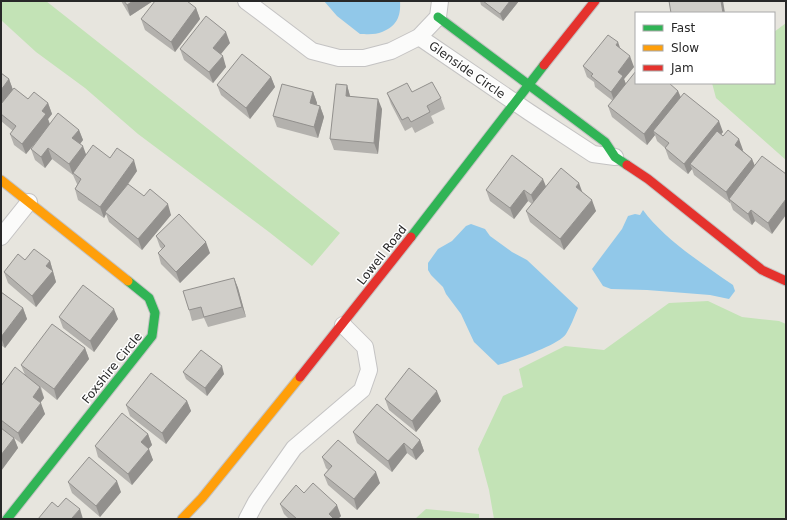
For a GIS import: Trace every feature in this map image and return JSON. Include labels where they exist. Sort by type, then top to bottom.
[{"type":"street","name":"Glenside Circle","points":[[246,1],[312,51],[339,58],[364,58],[391,50],[419,37],[438,17],[605,142],[615,157]]},
{"type":"street","points":[[438,17],[440,1]]},
{"type":"street","name":"Lowell Road","points":[[182,519],[202,498],[342,325],[514,102],[595,1]]},
{"type":"street","name":"Glenside Circle","points":[[419,37],[514,102],[594,154],[615,157]]},
{"type":"street","points":[[568,137],[579,122]]},
{"type":"street","points":[[615,157],[648,179],[762,270],[786,281]]},
{"type":"street","name":"Foxshire Circle","points":[[1,180],[149,298],[155,313],[152,336],[7,519]]},
{"type":"street","points":[[1,237],[28,202]]},
{"type":"street","points":[[248,519],[256,502],[294,448],[362,390],[369,370],[365,347],[342,325]]},
{"type":"green space","points":[[1,1],[46,1],[340,233],[312,266],[138,134],[85,88],[36,52],[1,20]]},
{"type":"green space","points":[[786,23],[786,160],[716,98],[712,84],[775,84],[775,31]]},
{"type":"green space","points":[[708,301],[742,317],[779,321],[786,324],[786,519],[494,519],[489,490],[478,449],[503,396],[523,387],[519,369],[565,346],[604,350],[669,303]]},
{"type":"green space","points":[[426,509],[479,514],[479,519],[415,519]]},
{"type":"water","points":[[324,1],[400,1],[400,11],[395,24],[387,30],[377,34],[360,34],[337,16]]},
{"type":"water","points":[[643,210],[673,241],[733,285],[735,291],[729,299],[710,295],[611,289],[603,286],[592,269],[622,229],[628,216],[635,214],[640,215]]},
{"type":"water","points":[[471,224],[485,229],[490,236],[512,252],[527,260],[578,308],[568,331],[562,338],[545,348],[498,365],[474,342],[461,314],[446,294],[443,287],[428,270],[428,263],[438,249],[452,241],[466,226]]},
{"type":"building","points":[[124,1],[133,1],[127,5]]},
{"type":"building","points":[[155,1],[187,1],[196,8],[171,42],[141,19]]},
{"type":"building","points":[[483,1],[510,1],[500,14]]},
{"type":"building","points":[[669,1],[721,1],[723,12],[671,12]]},
{"type":"building","points":[[206,16],[226,32],[213,48],[223,56],[209,72],[180,49]]},
{"type":"building","points":[[608,35],[618,42],[616,45],[630,56],[618,72],[623,76],[611,92],[591,76],[593,74],[583,66]]},
{"type":"building","points":[[242,54],[271,77],[246,108],[217,85]]},
{"type":"building","points":[[635,72],[635,84],[670,84],[678,91],[644,134],[608,106]]},
{"type":"building","points":[[1,73],[9,79],[1,90]]},
{"type":"building","points":[[432,82],[441,98],[427,106],[430,112],[411,122],[408,117],[402,120],[387,93],[407,83],[412,92]]},
{"type":"building","points":[[282,84],[313,92],[310,103],[320,106],[314,127],[273,116]]},
{"type":"building","points":[[336,84],[347,85],[346,96],[378,99],[374,143],[330,139]]},
{"type":"building","points":[[14,88],[28,99],[34,92],[48,103],[42,111],[46,114],[22,144],[10,134],[16,126],[1,114],[1,104]]},
{"type":"building","points":[[684,93],[719,121],[684,164],[665,148],[669,143],[653,131]]},
{"type":"building","points":[[58,113],[79,130],[72,138],[83,146],[69,164],[48,148],[41,157],[31,149]]},
{"type":"building","points":[[728,130],[739,139],[735,145],[752,159],[726,192],[690,164],[717,131],[723,136]]},
{"type":"building","points":[[93,145],[110,158],[117,148],[134,160],[100,207],[75,189],[81,179],[73,173]]},
{"type":"building","points":[[512,155],[543,179],[531,195],[524,190],[510,208],[486,190]]},
{"type":"building","points":[[762,156],[786,174],[786,199],[768,223],[751,210],[748,214],[729,199]]},
{"type":"building","points":[[561,168],[579,183],[576,187],[592,200],[560,239],[526,211]]},
{"type":"building","points":[[128,184],[144,196],[150,189],[168,204],[138,239],[105,212]]},
{"type":"building","points":[[179,214],[206,242],[176,272],[158,253],[165,246],[156,236]]},
{"type":"building","points":[[34,249],[50,261],[46,266],[53,271],[32,296],[4,272],[18,254],[25,260]]},
{"type":"building","points":[[234,278],[242,307],[204,317],[201,307],[189,310],[183,291]]},
{"type":"building","points":[[83,285],[114,309],[90,341],[59,317]]},
{"type":"building","points":[[1,292],[23,308],[1,337]]},
{"type":"building","points":[[52,324],[85,348],[54,389],[21,365]]},
{"type":"building","points":[[201,350],[222,366],[205,388],[183,372]]},
{"type":"building","points":[[15,367],[40,387],[33,397],[41,403],[18,433],[1,420],[1,386]]},
{"type":"building","points":[[409,368],[437,391],[412,421],[385,399]]},
{"type":"building","points":[[151,373],[187,401],[162,433],[126,405]]},
{"type":"building","points":[[377,404],[420,440],[412,450],[404,443],[388,461],[353,432]]},
{"type":"building","points":[[122,413],[148,434],[141,442],[149,449],[128,474],[95,446]]},
{"type":"building","points":[[1,428],[14,438],[1,455]]},
{"type":"building","points":[[338,440],[376,472],[354,499],[324,475],[332,466],[322,457]]},
{"type":"building","points":[[89,457],[117,481],[96,506],[68,482]]},
{"type":"building","points":[[313,483],[337,505],[329,514],[334,519],[297,519],[280,504],[296,485],[304,493]]},
{"type":"building","points":[[66,498],[80,509],[72,518],[73,519],[38,519],[52,502],[58,507]]},
{"type":"traffic: fast","points":[[438,17],[605,142],[615,157],[627,165]]},
{"type":"traffic: fast","points":[[411,237],[544,65]]},
{"type":"traffic: fast","points":[[7,519],[152,336],[155,313],[149,298],[128,281]]},
{"type":"traffic: slow","points":[[1,180],[128,281]]},
{"type":"traffic: slow","points":[[182,519],[202,498],[300,377]]},
{"type":"traffic: jam","points":[[544,65],[595,1]]},
{"type":"traffic: jam","points":[[627,165],[648,179],[762,270],[786,281]]},
{"type":"traffic: jam","points":[[300,377],[411,237]]}]
